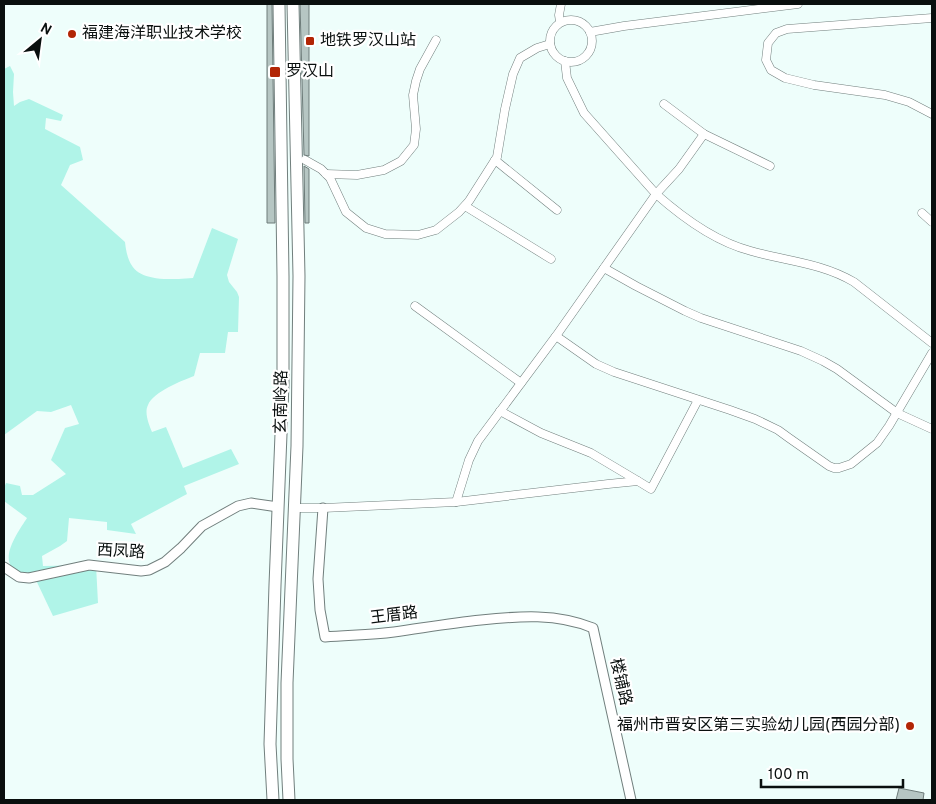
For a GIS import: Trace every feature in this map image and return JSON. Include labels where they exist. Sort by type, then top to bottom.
[{"type":"main road","name":"玄南岭路","points":[[273,800],[270,744],[284,349],[279,4]]},
{"type":"main road","name":"玄南岭路","points":[[289,800],[287,775],[287,682],[298,437],[299,276],[292,4]]},
{"type":"street","points":[[560,22],[561,4]]},
{"type":"street","points":[[590,32],[798,4]]},
{"type":"street","points":[[932,18],[787,29],[776,33],[768,43],[766,60],[771,70],[785,78],[814,85],[885,95],[909,102],[932,114]]},
{"type":"street","points":[[566,20],[581,22],[590,32],[592,38],[591,48],[587,55],[579,61],[561,60],[555,56],[550,47],[549,39],[552,30],[560,22],[566,20]]},
{"type":"street","points":[[326,174],[357,175],[384,170],[405,156],[414,145],[416,129],[413,95],[416,81],[420,69],[436,40]]},
{"type":"street","points":[[304,160],[321,169],[330,178],[346,212],[366,228],[385,234],[418,235],[436,230],[465,206],[498,157],[505,109],[513,74],[520,58],[537,48],[550,44]]},
{"type":"street","points":[[565,61],[568,78],[584,113],[656,194],[679,213],[721,240],[749,251],[813,265],[854,282],[932,344]]},
{"type":"street","points":[[664,104],[704,134],[770,166]]},
{"type":"street","points":[[456,502],[473,450],[656,194],[679,169],[704,134]]},
{"type":"street","points":[[496,160],[557,210]]},
{"type":"street","points":[[465,206],[551,259]]},
{"type":"street","points":[[922,213],[932,222]]},
{"type":"street","points":[[604,268],[655,296],[701,318],[823,361],[837,369],[896,413],[932,429]]},
{"type":"street","points":[[415,306],[521,383]]},
{"type":"street","points":[[556,336],[587,358],[606,368],[766,424],[834,468],[851,464],[871,449],[883,435],[932,353]]},
{"type":"street","points":[[500,411],[541,432],[591,453],[651,489],[698,400]]},
{"type":"street","points":[[294,508],[456,502],[638,481]]},
{"type":"street","name":"西凤路","points":[[4,567],[18,577],[29,578],[88,565],[141,571],[149,570],[165,562],[202,526],[238,506],[250,503],[278,507]]},
{"type":"street","name":"王厝路","points":[[323,508],[318,579],[325,637],[391,632],[511,617],[559,618],[578,622],[593,628]]},
{"type":"street","name":"楼铺路","points":[[593,628],[631,800]]},
{"type":"green space","points":[[10,66],[14,74],[14,106],[29,99],[63,115],[61,121],[46,118],[45,129],[80,147],[83,160],[70,165],[61,185],[125,242],[126,251],[132,265],[141,274],[164,279],[193,278],[212,228],[238,239],[227,275],[229,282],[239,297],[238,332],[228,332],[225,353],[200,353],[194,376],[155,396],[148,405],[147,418],[152,432],[166,427],[183,468],[231,449],[239,464],[184,486],[187,494],[131,524],[136,534],[107,530],[107,522],[69,518],[67,541],[42,556],[43,566],[96,565],[98,603],[53,616],[35,578],[20,573],[13,569],[10,564],[9,557],[12,543],[27,518],[4,501],[4,488],[6,483],[20,486],[22,495],[33,495],[66,474],[51,460],[65,428],[79,424],[71,405],[51,412],[37,411],[4,435],[4,69]]},
{"type":"building","points":[[267,4],[272,4],[275,223],[267,223]]},
{"type":"building","points":[[300,4],[309,4],[309,156],[304,155]]},
{"type":"building","points":[[304,166],[309,169],[309,223],[305,223]]},
{"type":"building","points":[[899,788],[924,793],[923,800],[896,800]]},
{"type":"place","name":"福建海洋职业技术学校","points":[[72,34]]},
{"type":"place","name":"地铁罗汉山站","points":[[310,41]]},
{"type":"place","name":"罗汉山","points":[[275,72]]},
{"type":"place","name":"福州市晋安区第三实验幼儿园(西园分部)","points":[[910,726]]}]
